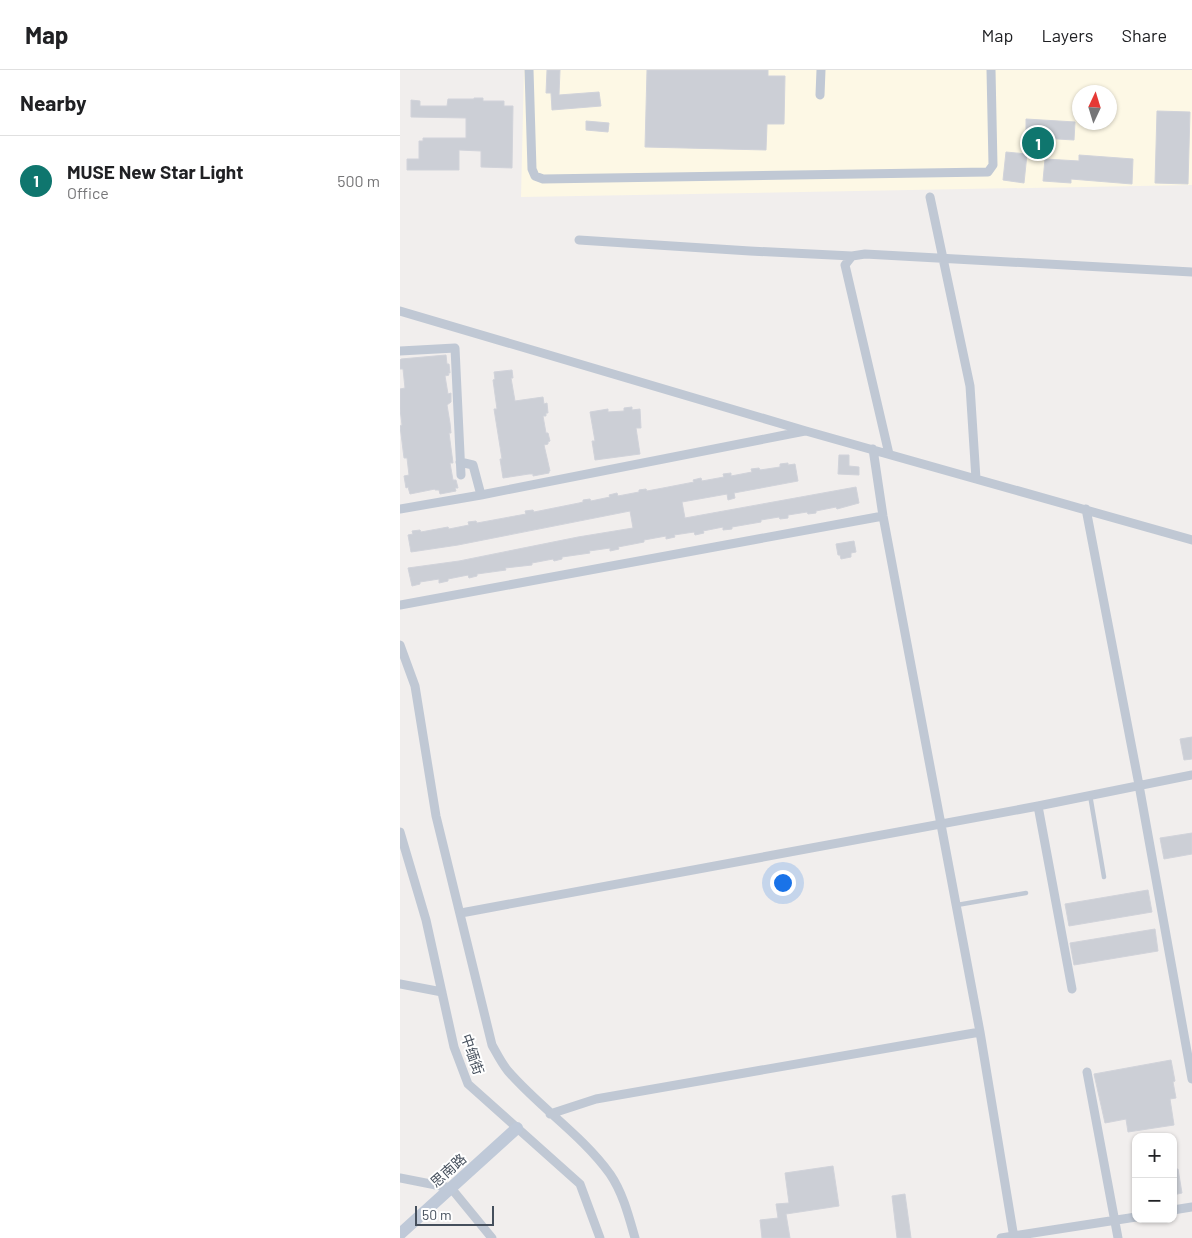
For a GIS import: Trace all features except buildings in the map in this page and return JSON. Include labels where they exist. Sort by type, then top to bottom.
[{"type":"street","points":[[529,70],[532,169],[535,176],[543,179],[988,172],[993,165],[991,70]]},
{"type":"street","points":[[820,70],[820,94]]},
{"type":"street","points":[[930,197],[970,386],[976,478]]},
{"type":"street","points":[[578,240],[750,251],[852,256],[865,254],[1192,272]]},
{"type":"street","points":[[852,256],[845,265],[889,454]]},
{"type":"street","points":[[400,311],[806,431],[1192,540]]},
{"type":"street","points":[[400,351],[455,348],[461,475]]},
{"type":"street","points":[[400,509],[481,495],[806,431]]},
{"type":"street","points":[[872,449],[980,1032],[1014,1237]]},
{"type":"street","points":[[460,462],[473,465],[481,495]]},
{"type":"street","points":[[1086,510],[1139,785],[1192,1079]]},
{"type":"street","points":[[400,605],[883,516]]},
{"type":"street","points":[[400,645],[415,686],[436,816],[492,1045],[507,1070],[550,1114],[578,1139],[611,1175],[625,1202],[636,1238]]},
{"type":"street","points":[[461,913],[1038,806],[1192,775]]},
{"type":"street","points":[[1038,806],[1072,989]]},
{"type":"street","name":"中缅街","points":[[400,832],[426,920],[454,1047],[468,1084],[580,1184],[600,1238]]},
{"type":"street","points":[[400,984],[442,992]]},
{"type":"street","points":[[550,1114],[596,1099],[980,1032]]},
{"type":"street","points":[[1086,1072],[1118,1238]]},
{"type":"street","name":"思南路","points":[[400,1234],[517,1128]]},
{"type":"street","points":[[400,1178],[451,1188],[492,1238]]},
{"type":"street","points":[[1177,1209],[1192,1207]]},
{"type":"street","points":[[1001,1238],[1132,1218]]},
{"type":"lane","points":[[1090,795],[1104,877]]},
{"type":"lane","points":[[956,905],[1026,893]]},
{"type":"shaded area","points":[[524,70],[1192,70],[1192,185],[521,197]]},
{"type":"place","name":"MUSE New Star Light","points":[[1038,143]]}]
